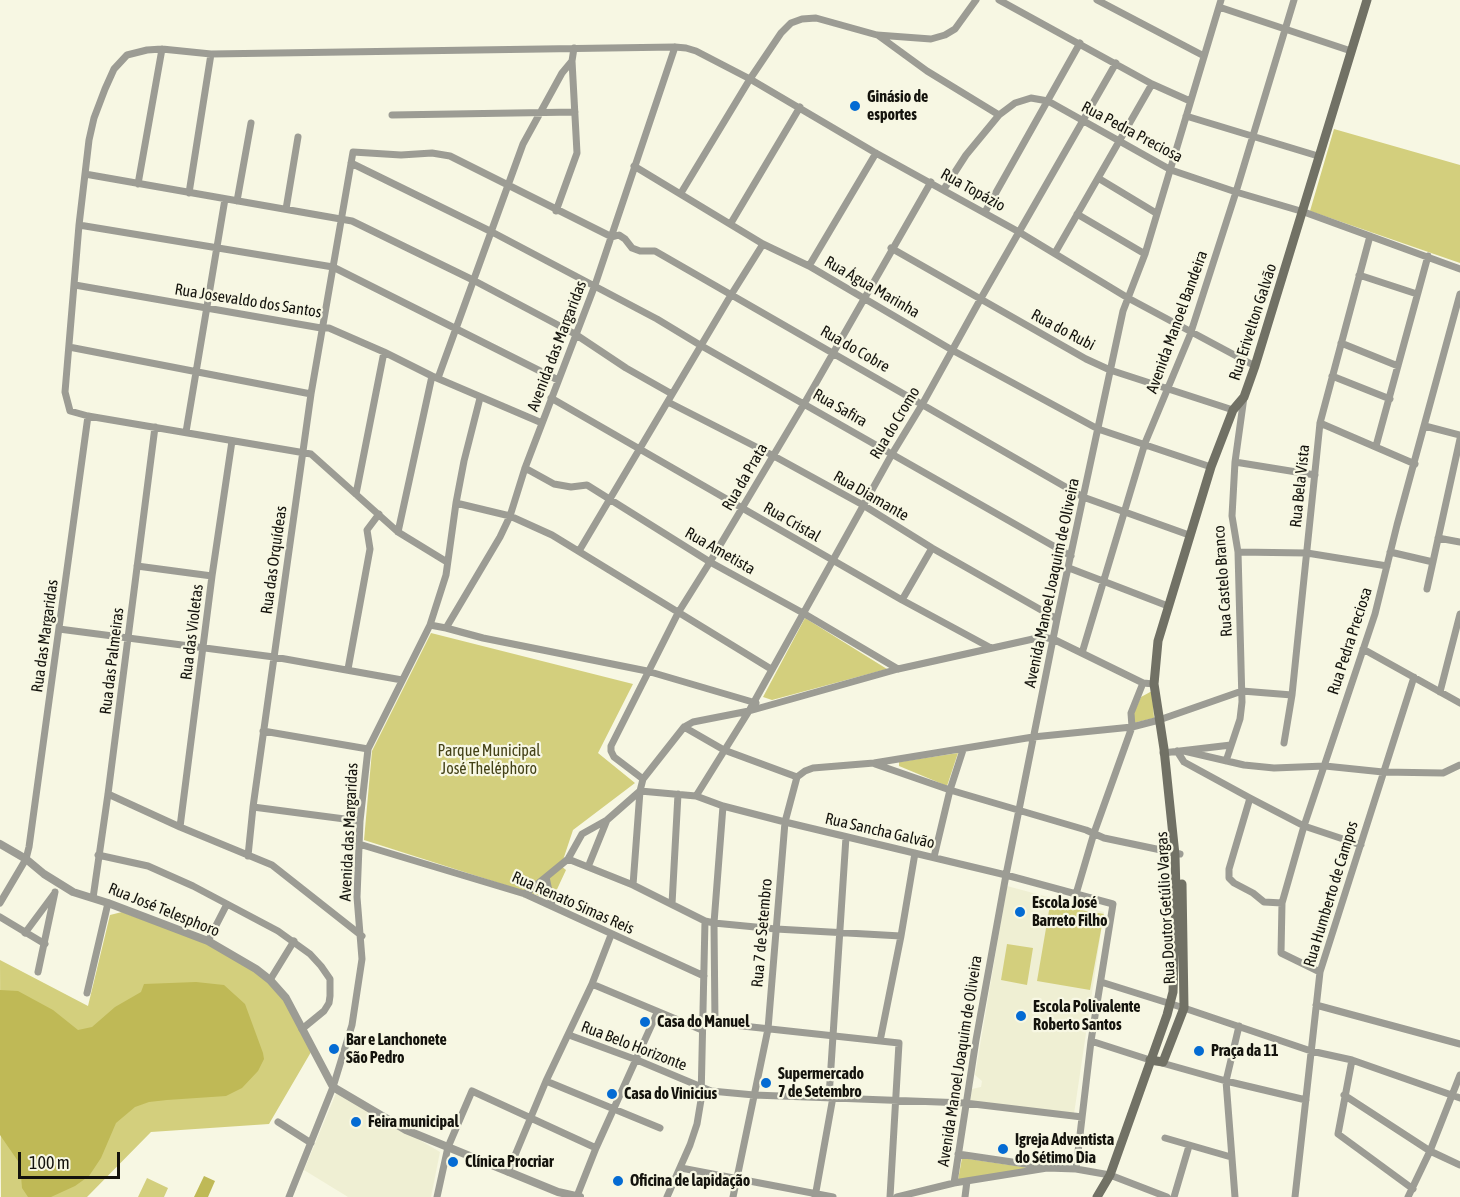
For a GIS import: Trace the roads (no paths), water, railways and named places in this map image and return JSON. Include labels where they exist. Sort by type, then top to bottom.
[{"type":"main road","name":"Rua Erivelton Galvão","points":[[1154,684],[1158,641],[1189,535],[1211,467],[1233,410],[1245,397],[1304,212],[1318,156],[1367,0]]},
{"type":"main road","name":"Rua Doutor Getúlio Vargas","points":[[1154,684],[1177,854],[1184,926],[1184,1008],[1163,1061]]},
{"type":"main road","name":"Rua Doutor Getúlio Vargas","points":[[1097,1197],[1110,1175],[1170,1004],[1174,984],[1177,854]]},
{"type":"main road","points":[[1167,1015],[1179,1020]]},
{"type":"main road","points":[[1151,1058],[1163,1061]]},
{"type":"street","points":[[681,193],[750,79],[781,33],[791,23],[816,18],[877,35],[931,39],[945,35],[963,20],[976,0]]},
{"type":"street","points":[[999,0],[1152,84],[1190,101]]},
{"type":"street","points":[[1097,0],[1204,56]]},
{"type":"street","name":"Avenida Manoel Bandeira","points":[[1082,653],[1145,443],[1191,333],[1294,0]]},
{"type":"street","points":[[1220,3],[1351,51]]},
{"type":"street","name":"Avenida Manoel Joaquim de Oliveira","points":[[954,1183],[965,1103],[1006,875],[1057,619],[1123,311],[1145,254],[1220,3]]},
{"type":"street","points":[[877,35],[927,71],[999,114],[966,155],[944,189]]},
{"type":"street","points":[[985,212],[1080,43]]},
{"type":"street","name":"Rua Topázio","points":[[88,416],[70,411],[65,392],[79,225],[94,118],[114,69],[127,55],[162,49],[211,54],[675,47],[696,51],[750,79],[876,153],[985,212],[1128,298],[1255,366]]},
{"type":"street","name":"Avenida das Margaridas","points":[[446,628],[510,516],[525,468],[612,237],[675,47]]},
{"type":"street","points":[[556,210],[577,153],[572,61],[574,48]]},
{"type":"street","points":[[138,184],[162,49]]},
{"type":"street","points":[[189,193],[211,54]]},
{"type":"street","points":[[398,532],[435,377],[456,329],[523,144],[562,73],[572,61]]},
{"type":"street","name":"Rua do Cromo","points":[[696,796],[749,711],[892,454],[1116,63]]},
{"type":"street","points":[[1055,253],[1152,84]]},
{"type":"street","name":"Rua Pedra Preciosa","points":[[999,114],[1015,103],[1031,98],[1048,101],[1171,170],[1304,212],[1460,269]]},
{"type":"street","points":[[731,223],[800,107]]},
{"type":"street","points":[[392,116],[575,112]]},
{"type":"street","points":[[1186,116],[1318,156]]},
{"type":"street","points":[[237,201],[251,123]]},
{"type":"street","points":[[286,209],[298,137]]},
{"type":"street","name":"Rua das Orquídeas","points":[[248,856],[263,730],[311,394],[353,152],[450,156],[507,184]]},
{"type":"street","points":[[809,266],[876,153]]},
{"type":"street","name":"Rua Safira","points":[[351,163],[595,285],[1071,556]]},
{"type":"street","name":"Rua Água Marinha","points":[[634,166],[952,350],[1098,429],[1211,467]]},
{"type":"street","points":[[86,174],[352,221],[473,280],[575,334],[626,368],[672,394]]},
{"type":"street","points":[[1098,178],[1156,213]]},
{"type":"street","name":"Rua da Prata","points":[[643,779],[614,757],[611,746],[647,671],[678,613],[804,404],[891,248],[931,182]]},
{"type":"street","points":[[507,184],[612,237]]},
{"type":"street","points":[[186,432],[225,199]]},
{"type":"street","points":[[1077,214],[1145,254]]},
{"type":"street","points":[[79,225],[333,267],[558,380]]},
{"type":"street","name":"Rua do Cobre","points":[[612,237],[619,235],[632,248],[640,251],[655,250],[1083,497],[1189,535]]},
{"type":"street","name":"Rua Bela Vista","points":[[1284,743],[1292,695],[1320,423],[1370,236]]},
{"type":"street","points":[[579,551],[730,295],[764,243]]},
{"type":"street","name":"Rua do Rubi","points":[[891,248],[1056,343],[1110,370],[1233,410]]},
{"type":"street","points":[[1376,446],[1428,256]]},
{"type":"street","points":[[1359,275],[1417,294]]},
{"type":"street","name":"Rua Josevaldo dos Santos","points":[[75,285],[329,328],[384,351],[480,398],[542,423]]},
{"type":"street","name":"Rua Pedra Preciosa","points":[[1320,972],[1281,952],[1282,903],[1304,826],[1375,614],[1460,294]]},
{"type":"street","points":[[1341,343],[1398,366]]},
{"type":"street","points":[[69,347],[311,394]]},
{"type":"street","points":[[356,494],[384,351]]},
{"type":"street","points":[[1332,376],[1390,399]]},
{"type":"street","name":"Rua Castelo Branco","points":[[1226,761],[1240,719],[1242,691],[1238,552],[1232,516],[1235,462],[1245,397]]},
{"type":"street","name":"Avenida das Margaridas","points":[[290,1197],[333,1087],[352,1025],[362,959],[362,936],[358,920],[357,897],[360,821],[368,749],[430,625],[446,575],[464,461],[480,398]]},
{"type":"street","name":"Rua Cristal","points":[[551,398],[833,561],[990,648]]},
{"type":"street","name":"Rua Diamante","points":[[668,402],[772,455],[1057,619]]},
{"type":"street","points":[[88,416],[311,454],[398,532],[447,562]]},
{"type":"street","name":"Rua das Margaridas","points":[[26,859],[88,416]]},
{"type":"street","points":[[1320,423],[1415,464]]},
{"type":"street","points":[[1425,426],[1460,437],[1427,589]]},
{"type":"street","name":"Rua das Palmeiras","points":[[93,898],[155,427]]},
{"type":"street","name":"Rua das Violetas","points":[[180,827],[232,441]]},
{"type":"street","points":[[1235,462],[1315,474]]},
{"type":"street","name":"Rua Ametista","points":[[525,468],[554,484],[571,487],[587,486],[710,562],[898,669]]},
{"type":"street","points":[[456,503],[510,516],[552,535],[771,669]]},
{"type":"street","points":[[348,669],[370,549],[367,530],[379,514]]},
{"type":"street","points":[[1438,538],[1460,542]]},
{"type":"street","points":[[902,600],[932,548]]},
{"type":"street","points":[[1238,552],[1307,553],[1386,566]]},
{"type":"street","points":[[1390,552],[1433,562]]},
{"type":"street","points":[[137,566],[212,576]]},
{"type":"street","points":[[1069,568],[1168,606]]},
{"type":"street","points":[[1440,692],[1460,614]]},
{"type":"street","points":[[430,625],[647,671],[753,702],[768,704]]},
{"type":"street","points":[[59,629],[203,646],[402,680]]},
{"type":"street","points":[[633,885],[640,791],[643,779],[684,727],[693,722],[749,711],[898,669],[1042,638],[1053,639],[1143,683],[1154,684]]},
{"type":"street","points":[[1363,649],[1460,704]]},
{"type":"street","name":"Rua Humberto de Campos","points":[[1295,1197],[1320,972],[1414,677]]},
{"type":"street","points":[[1077,894],[1094,833],[1132,727],[1131,714],[1143,683]]},
{"type":"street","points":[[684,727],[724,750],[797,777],[813,768],[874,763],[1033,737],[1132,727],[1160,720],[1242,691],[1292,695]]},
{"type":"street","points":[[263,730],[368,749]]},
{"type":"street","points":[[1164,752],[1231,745]]},
{"type":"street","points":[[934,857],[950,790],[963,750]]},
{"type":"street","points":[[1181,751],[1274,768],[1325,766],[1383,772],[1443,773],[1460,765]]},
{"type":"street","points":[[1181,751],[1184,762],[1250,798],[1304,826],[1361,845]]},
{"type":"street","points":[[874,763],[950,790],[1019,809],[1104,838],[1177,854]]},
{"type":"street","name":"Rua 7 de Setembro","points":[[733,1197],[768,1029],[785,822],[797,777]]},
{"type":"street","points":[[525,894],[568,860],[582,834],[607,820],[640,791]]},
{"type":"street","name":"Rua Sancha Galvão","points":[[640,791],[696,796],[723,806],[1006,875],[1113,904],[1101,982]]},
{"type":"street","points":[[108,794],[272,865],[362,936]]},
{"type":"street","points":[[672,904],[678,794]]},
{"type":"street","points":[[1250,798],[1228,874],[1234,883],[1264,902],[1282,903]]},
{"type":"street","points":[[715,1023],[714,923],[723,806]]},
{"type":"street","points":[[253,807],[360,821]]},
{"type":"street","points":[[588,867],[607,820]]},
{"type":"street","points":[[815,1196],[831,1097],[846,837]]},
{"type":"street","name":"Rua José Telesphoro","points":[[0,844],[73,892],[208,941],[256,969],[270,980],[285,998],[333,1087]]},
{"type":"street","name":"Rua Renato Simas Reis","points":[[359,844],[525,894],[704,976]]},
{"type":"street","points":[[880,1041],[902,936],[915,853]]},
{"type":"street","points":[[98,855],[148,866],[227,903],[294,941],[321,966],[331,983],[327,1007],[302,1029]]},
{"type":"street","points":[[0,903],[26,859]]},
{"type":"street","points":[[568,860],[633,885],[705,921],[776,929],[902,936]]},
{"type":"street","points":[[546,876],[552,905]]},
{"type":"street","points":[[25,933],[60,884]]},
{"type":"street","points":[[38,972],[55,892]]},
{"type":"street","points":[[87,993],[108,903]]},
{"type":"street","points":[[208,941],[227,903]]},
{"type":"street","points":[[0,917],[45,944]]},
{"type":"street","points":[[667,1197],[697,1124],[702,1087],[705,921]]},
{"type":"street","points":[[508,1172],[546,1081],[592,984],[611,935]]},
{"type":"street","points":[[270,980],[294,941]]},
{"type":"street","points":[[1076,1169],[1091,1041],[1101,982],[1311,1051],[1352,1060],[1456,1097]]},
{"type":"street","points":[[592,984],[657,1013],[702,1026],[715,1023],[899,1043],[890,1197]]},
{"type":"street","points":[[1316,1005],[1460,1044]]},
{"type":"street","points":[[333,1087],[406,1130],[557,1195],[579,1196],[596,1148],[657,1013]]},
{"type":"street","points":[[1234,1197],[1226,1081],[1239,1026]]},
{"type":"street","name":"Rua Belo Horizonte","points":[[569,1035],[711,1091],[754,1095],[965,1103],[1082,1117]]},
{"type":"street","points":[[1091,1041],[1151,1058]]},
{"type":"street","points":[[1352,1060],[1338,1134],[1413,1189]]},
{"type":"street","points":[[1163,1061],[1226,1081],[1306,1100]]},
{"type":"street","points":[[1407,1197],[1413,1189],[1456,1097],[1460,1075]]},
{"type":"street","points":[[546,1081],[660,1128]]},
{"type":"street","points":[[436,1197],[448,1147],[472,1091],[596,1148]]},
{"type":"street","points":[[1344,1095],[1430,1151],[1460,1165]]},
{"type":"street","points":[[278,1122],[310,1143]]},
{"type":"street","points":[[1165,1138],[1231,1157]]},
{"type":"street","points":[[1174,1197],[1190,1146]]},
{"type":"street","points":[[958,1154],[1110,1175],[1167,1197]]},
{"type":"street","points":[[681,1167],[815,1196],[833,1197]]},
{"type":"street","points":[[897,1197],[954,1183],[1047,1168]]},
{"type":"street","points":[[965,1197],[967,1181]]},
{"type":"place","name":"Ginásio de esportes","points":[[855,106]]},
{"type":"place","name":"Escola José Barreto Filho","points":[[1020,912]]},
{"type":"place","name":"Escola Polivalente Roberto Santos","points":[[1021,1016]]},
{"type":"place","name":"Casa do Manuel","points":[[645,1022]]},
{"type":"place","name":"Bar e Lanchonete São Pedro","points":[[334,1049]]},
{"type":"place","name":"Praça da 11","points":[[1199,1051]]},
{"type":"place","name":"Supermercado 7 de Setembro","points":[[766,1083]]},
{"type":"place","name":"Casa do Vinicius","points":[[612,1094]]},
{"type":"place","name":"Feira municipal","points":[[356,1122]]},
{"type":"place","name":"Igreja Adventista do Sétimo Dia","points":[[1003,1149]]},
{"type":"place","name":"Clínica Procriar","points":[[453,1162]]},
{"type":"place","name":"Oficina de lapidação","points":[[618,1181]]},
{"type":"park label","name":"Parque Municipal José Theléphoro","points":[[489,760]]}]
